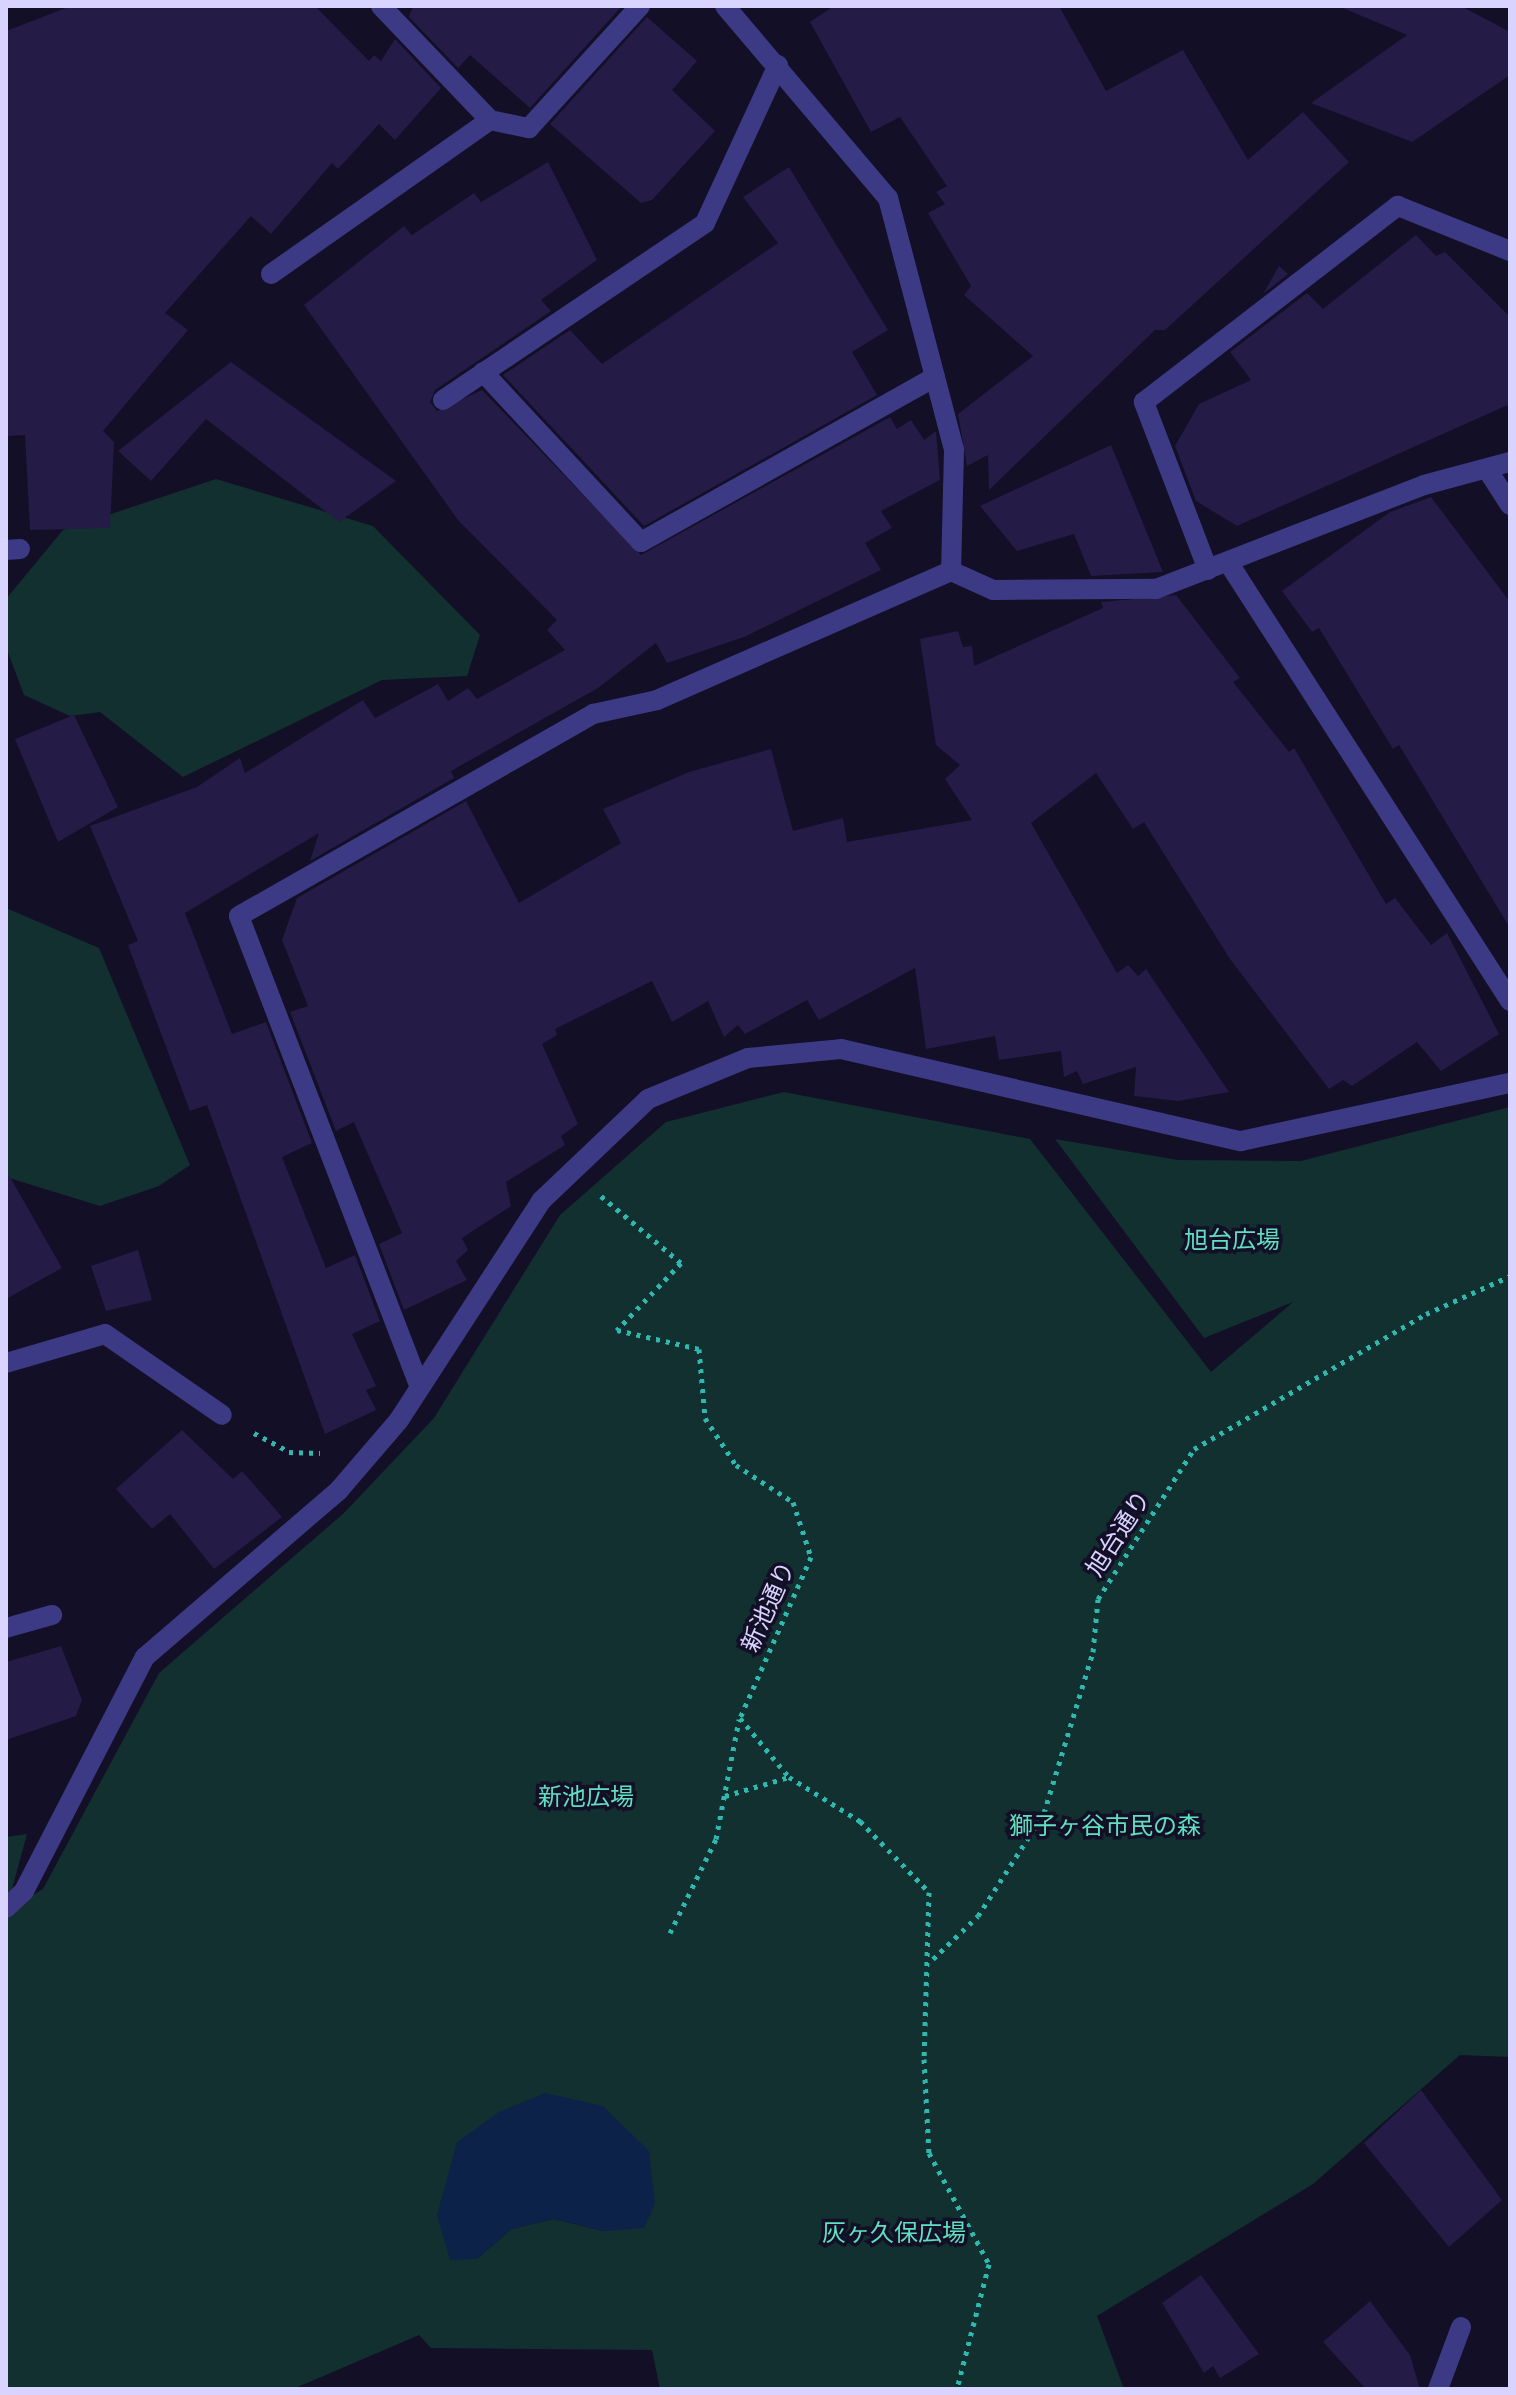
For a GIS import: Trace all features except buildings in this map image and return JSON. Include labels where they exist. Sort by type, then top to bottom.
[{"type":"street","points":[[381,6],[490,120],[529,128],[640,6]]},
{"type":"street","points":[[725,6],[888,198],[954,450],[951,571]]},
{"type":"street","points":[[443,400],[705,223],[778,65]]},
{"type":"street","points":[[271,274],[490,120]]},
{"type":"street","points":[[1208,570],[1144,402],[1398,206],[1510,251]]},
{"type":"street","points":[[483,372],[641,542],[935,377]]},
{"type":"street","points":[[419,1385],[239,916],[593,714],[657,700],[951,571],[993,590],[1056,593],[1156,589],[1424,485],[1510,462]]},
{"type":"street","points":[[1487,469],[1510,505]]},
{"type":"street","points":[[1228,562],[1510,1001]]},
{"type":"street","points":[[6,1908],[24,1891],[145,1657],[339,1490],[369,1455],[419,1385],[541,1201],[648,1099],[748,1058],[841,1049],[1241,1141],[1510,1083]]},
{"type":"street","points":[[6,1363],[105,1334],[222,1415]]},
{"type":"street","points":[[6,1628],[52,1615]]},
{"type":"street","points":[[1438,2389],[1461,2327]]},
{"type":"path","name":"新池通り","points":[[577,1168],[651,1244],[681,1263],[617,1330],[699,1349],[705,1418],[736,1465],[793,1502],[811,1557],[740,1718]]},
{"type":"path","name":"旭台通り","points":[[932,1960],[978,1916],[1044,1813],[1093,1652],[1098,1599],[1194,1449],[1426,1314],[1510,1276]]},
{"type":"path","points":[[222,1415],[289,1452],[369,1455]]},
{"type":"path","points":[[740,1718],[789,1777],[860,1821],[929,1892],[932,1960],[924,2059],[929,2153],[989,2264],[957,2389]]},
{"type":"path","points":[[670,1933],[716,1839],[740,1718]]},
{"type":"path","points":[[725,1796],[789,1777]]},
{"type":"green space","points":[[216,479],[373,526],[480,635],[467,676],[382,680],[183,777],[100,712],[70,716],[24,695],[6,647],[6,599],[63,530]]},
{"type":"green space","points":[[6,908],[99,948],[190,1165],[159,1186],[100,1206],[6,1177]]},
{"type":"green space","name":"獅子ヶ谷市民の森","points":[[784,1092],[1030,1139],[1211,1372],[1293,1302],[1204,1338],[1055,1139],[1178,1160],[1301,1161],[1510,1107],[1510,2057],[1460,2055],[1313,2184],[1097,2316],[1124,2389],[660,2389],[652,2350],[431,2348],[419,2335],[293,2389],[6,2389],[6,1911],[43,1889],[159,1673],[344,1513],[434,1418],[560,1215],[666,1122]],"holes":[[[655,2204],[604,2231],[554,2219],[511,2229],[477,2259],[437,2215]]]},
{"type":"green space","points":[[27,1834],[12,1889],[6,1894],[6,1837]]},
{"type":"water","points":[[545,2093],[603,2106],[649,2151],[655,2204],[644,2228],[604,2231],[554,2219],[511,2229],[477,2259],[450,2260],[437,2215],[457,2142],[499,2112]]},
{"type":"park label","name":"旭台広場","points":[[1232,1241]]},
{"type":"park label","name":"新池広場","points":[[586,1798]]},
{"type":"park label","name":"灰ヶ久保広場","points":[[894,2234]]}]
